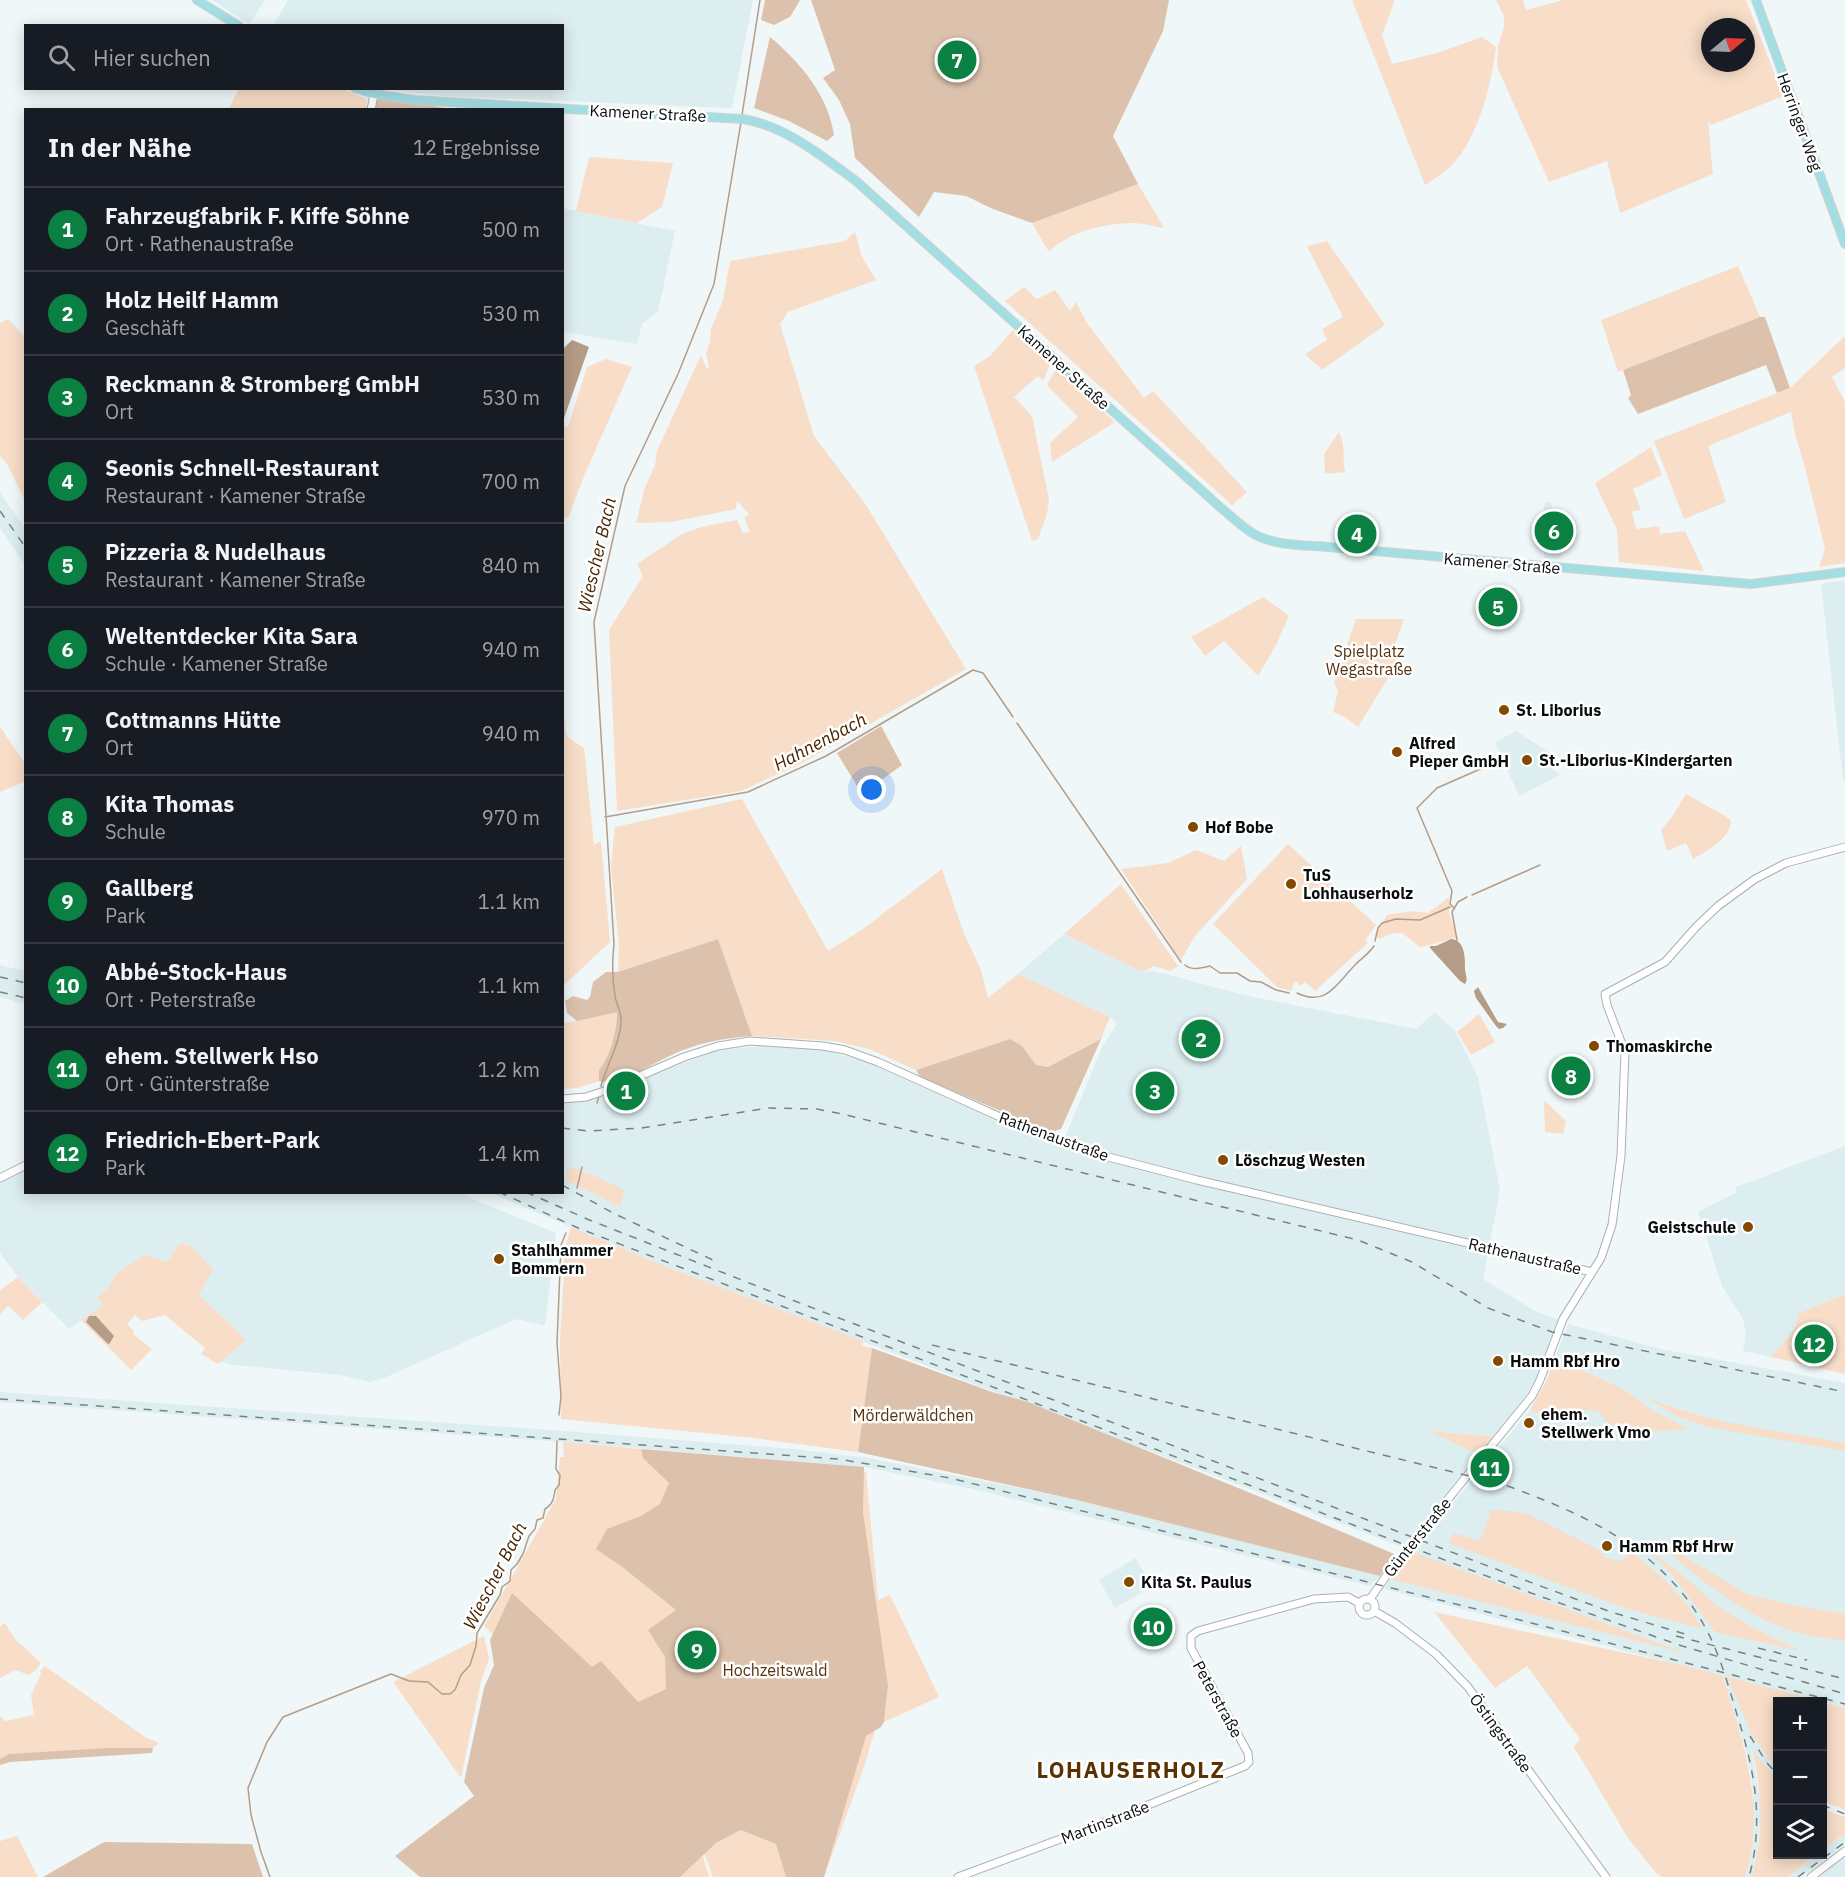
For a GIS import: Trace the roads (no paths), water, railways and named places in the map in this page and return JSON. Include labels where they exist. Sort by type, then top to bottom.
[{"type":"main road","points":[[197,0],[236,24]]},
{"type":"main road","name":"Herringer Weg","points":[[1756,0],[1845,244]]},
{"type":"main road","name":"Kamener Straße","points":[[361,90],[374,94],[437,102],[549,108]]},
{"type":"main road","name":"Kamener Straße","points":[[564,109],[735,118],[751,121],[789,135],[856,181],[1220,507],[1259,537],[1283,543],[1751,584],[1845,572]]},
{"type":"main road","name":"Kamener Straße","points":[[1796,579],[1845,567]]},
{"type":"street","points":[[371,108],[374,94]]},
{"type":"street","name":"Günterstraße","points":[[1370,1599],[1390,1569],[1532,1396],[1560,1326],[1604,1251],[1616,1204],[1622,1146],[1625,1052],[1605,994],[1665,962],[1718,906],[1755,879],[1786,863],[1845,847]]},
{"type":"street","name":"Rathenaustraße","points":[[564,1099],[586,1096],[610,1089],[684,1057],[718,1046],[750,1041],[830,1047],[878,1062],[1018,1125],[1093,1153],[1232,1189],[1593,1272]]},
{"type":"street","points":[[0,1178],[24,1166]]},
{"type":"street","name":"Peterstraße","points":[[1250,1762],[1248,1753],[1191,1648],[1191,1636],[1198,1630],[1314,1599],[1348,1598],[1359,1603]]},
{"type":"street","points":[[1370,1599],[1375,1604],[1374,1611],[1369,1615],[1364,1615],[1359,1609],[1359,1603],[1370,1599]]},
{"type":"street","name":"Östingstraße","points":[[1374,1611],[1395,1623],[1436,1654],[1468,1687],[1606,1877]]},
{"type":"street","name":"Martinstraße","points":[[958,1877],[1180,1793],[1250,1762]]},
{"type":"street","points":[[1811,1877],[1845,1851]]},
{"type":"waterway","points":[[742,115],[760,0]]},
{"type":"waterway","name":"Wiescher Bach","points":[[601,1086],[616,1044],[621,1019],[613,976],[614,944],[594,622],[625,486],[678,374],[714,284],[741,122]]},
{"type":"waterway","name":"Hahnenbach","points":[[605,817],[748,792],[826,756],[973,670],[983,673],[1013,717]]},
{"type":"waterway","name":"Hahnenbach","points":[[1017,723],[1181,962]]},
{"type":"waterway","points":[[1454,908],[1450,904],[1452,891],[1417,808],[1437,788],[1494,763]]},
{"type":"waterway","points":[[1472,895],[1540,865]]},
{"type":"waterway","points":[[1457,940],[1452,912],[1458,902],[1467,897]]},
{"type":"waterway","name":"Hahnenbach","points":[[1375,941],[1378,928],[1382,923],[1396,919],[1420,920],[1450,907]]},
{"type":"waterway","name":"Hahnenbach","points":[[1297,993],[1307,997],[1316,997],[1330,992],[1374,946]]},
{"type":"waterway","name":"Hahnenbach","points":[[1185,965],[1194,968],[1210,966],[1220,973],[1237,973],[1250,981],[1261,982],[1276,990],[1289,993]]},
{"type":"waterway","name":"Wiescher Bach","points":[[597,1103],[599,1096]]},
{"type":"waterway","name":"Wiescher Bach","points":[[577,1188],[582,1167]]},
{"type":"waterway","name":"Wiescher Bach","points":[[559,1415],[561,1396],[557,1343],[561,1245],[566,1233]]},
{"type":"waterway","name":"Wiescher Bach","points":[[270,1877],[251,1815],[248,1788],[267,1742],[283,1717],[391,1674],[409,1681],[428,1682],[442,1694],[450,1694],[455,1690],[461,1675],[470,1665],[476,1646],[477,1633],[500,1595],[502,1587],[510,1581],[511,1570],[523,1554],[537,1520],[543,1518],[545,1509],[553,1501],[560,1475],[556,1469],[557,1441]]},
{"type":"railway","points":[[0,511],[24,545]]},
{"type":"railway","points":[[0,977],[24,983]]},
{"type":"railway","points":[[0,992],[24,998]]},
{"type":"railway","points":[[564,1128],[588,1131],[641,1128],[769,1108],[817,1109],[842,1114],[1358,1240],[1412,1262],[1488,1308],[1552,1332],[1845,1392]]},
{"type":"railway","points":[[564,1186],[615,1214],[715,1261]]},
{"type":"railway","points":[[503,1194],[578,1228],[1531,1593],[1682,1646],[1845,1694]]},
{"type":"railway","points":[[531,1194],[587,1219],[805,1305],[1535,1584],[1611,1612],[1685,1634]]},
{"type":"railway","points":[[932,1345],[1502,1484],[1561,1507],[1617,1537],[1666,1575],[1687,1599],[1716,1649],[1745,1740],[1756,1798],[1756,1837],[1749,1877]]},
{"type":"railway","points":[[0,1399],[838,1459],[950,1478],[1520,1620],[1845,1704]]},
{"type":"railway","points":[[1676,1636],[1845,1679]]},
{"type":"railway","points":[[1758,1648],[1807,1660]]},
{"type":"railway","points":[[1750,1736],[1773,1770]]},
{"type":"railway","points":[[1827,1807],[1845,1814]]},
{"type":"railway","points":[[1798,1877],[1845,1842]]},
{"type":"place","name":"Cottmanns Hütte","points":[[957,60]]},
{"type":"place","name":"Weltentdecker Kita Sara","points":[[1554,531]]},
{"type":"place","name":"Seonis Schnell-Restaurant","points":[[1357,534]]},
{"type":"place","name":"Pizzeria & Nudelhaus","points":[[1498,607]]},
{"type":"place","name":"St. Liborius","points":[[1504,710]]},
{"type":"place","name":"Alfred Pieper GmbH","points":[[1397,752]]},
{"type":"place","name":"St.-Liborius-Kindergarten","points":[[1527,760]]},
{"type":"place","name":"Hof Bobe","points":[[1193,827]]},
{"type":"place","name":"TuS Lohhauserholz","points":[[1291,884]]},
{"type":"place","name":"Holz Heilf Hamm","points":[[1201,1039]]},
{"type":"place","name":"Thomaskirche","points":[[1594,1046]]},
{"type":"place","name":"Kita Thomas","points":[[1571,1076]]},
{"type":"place","name":"Fahrzeugfabrik F. Kiffe Söhne","points":[[626,1091]]},
{"type":"place","name":"Reckmann & Stromberg GmbH","points":[[1155,1091]]},
{"type":"place","name":"Löschzug Westen","points":[[1223,1160]]},
{"type":"place","name":"Geistschule","points":[[1748,1227]]},
{"type":"place","name":"Stahlhammer Bommern","points":[[499,1259]]},
{"type":"place","name":"Friedrich-Ebert-Park","points":[[1814,1344]]},
{"type":"place","name":"Hamm Rbf Hro","points":[[1498,1361]]},
{"type":"place","name":"ehem. Stellwerk Vmo","points":[[1529,1423]]},
{"type":"place","name":"ehem. Stellwerk Hso","points":[[1490,1468]]},
{"type":"place","name":"Hamm Rbf Hrw","points":[[1607,1546]]},
{"type":"place","name":"Kita St. Paulus","points":[[1129,1582]]},
{"type":"place","name":"Abbé-Stock-Haus","points":[[1153,1627]]},
{"type":"place","name":"Gallberg","points":[[697,1650]]},
{"type":"district","name":"LOHAUSERHOLZ","points":[[1131,1770]]},
{"type":"park label","name":"Spielplatz Wegastraße","points":[[1369,660]]},
{"type":"park label","name":"Mörderwäldchen","points":[[913,1415]]},
{"type":"park label","name":"Hochzeitswald","points":[[775,1670]]}]
